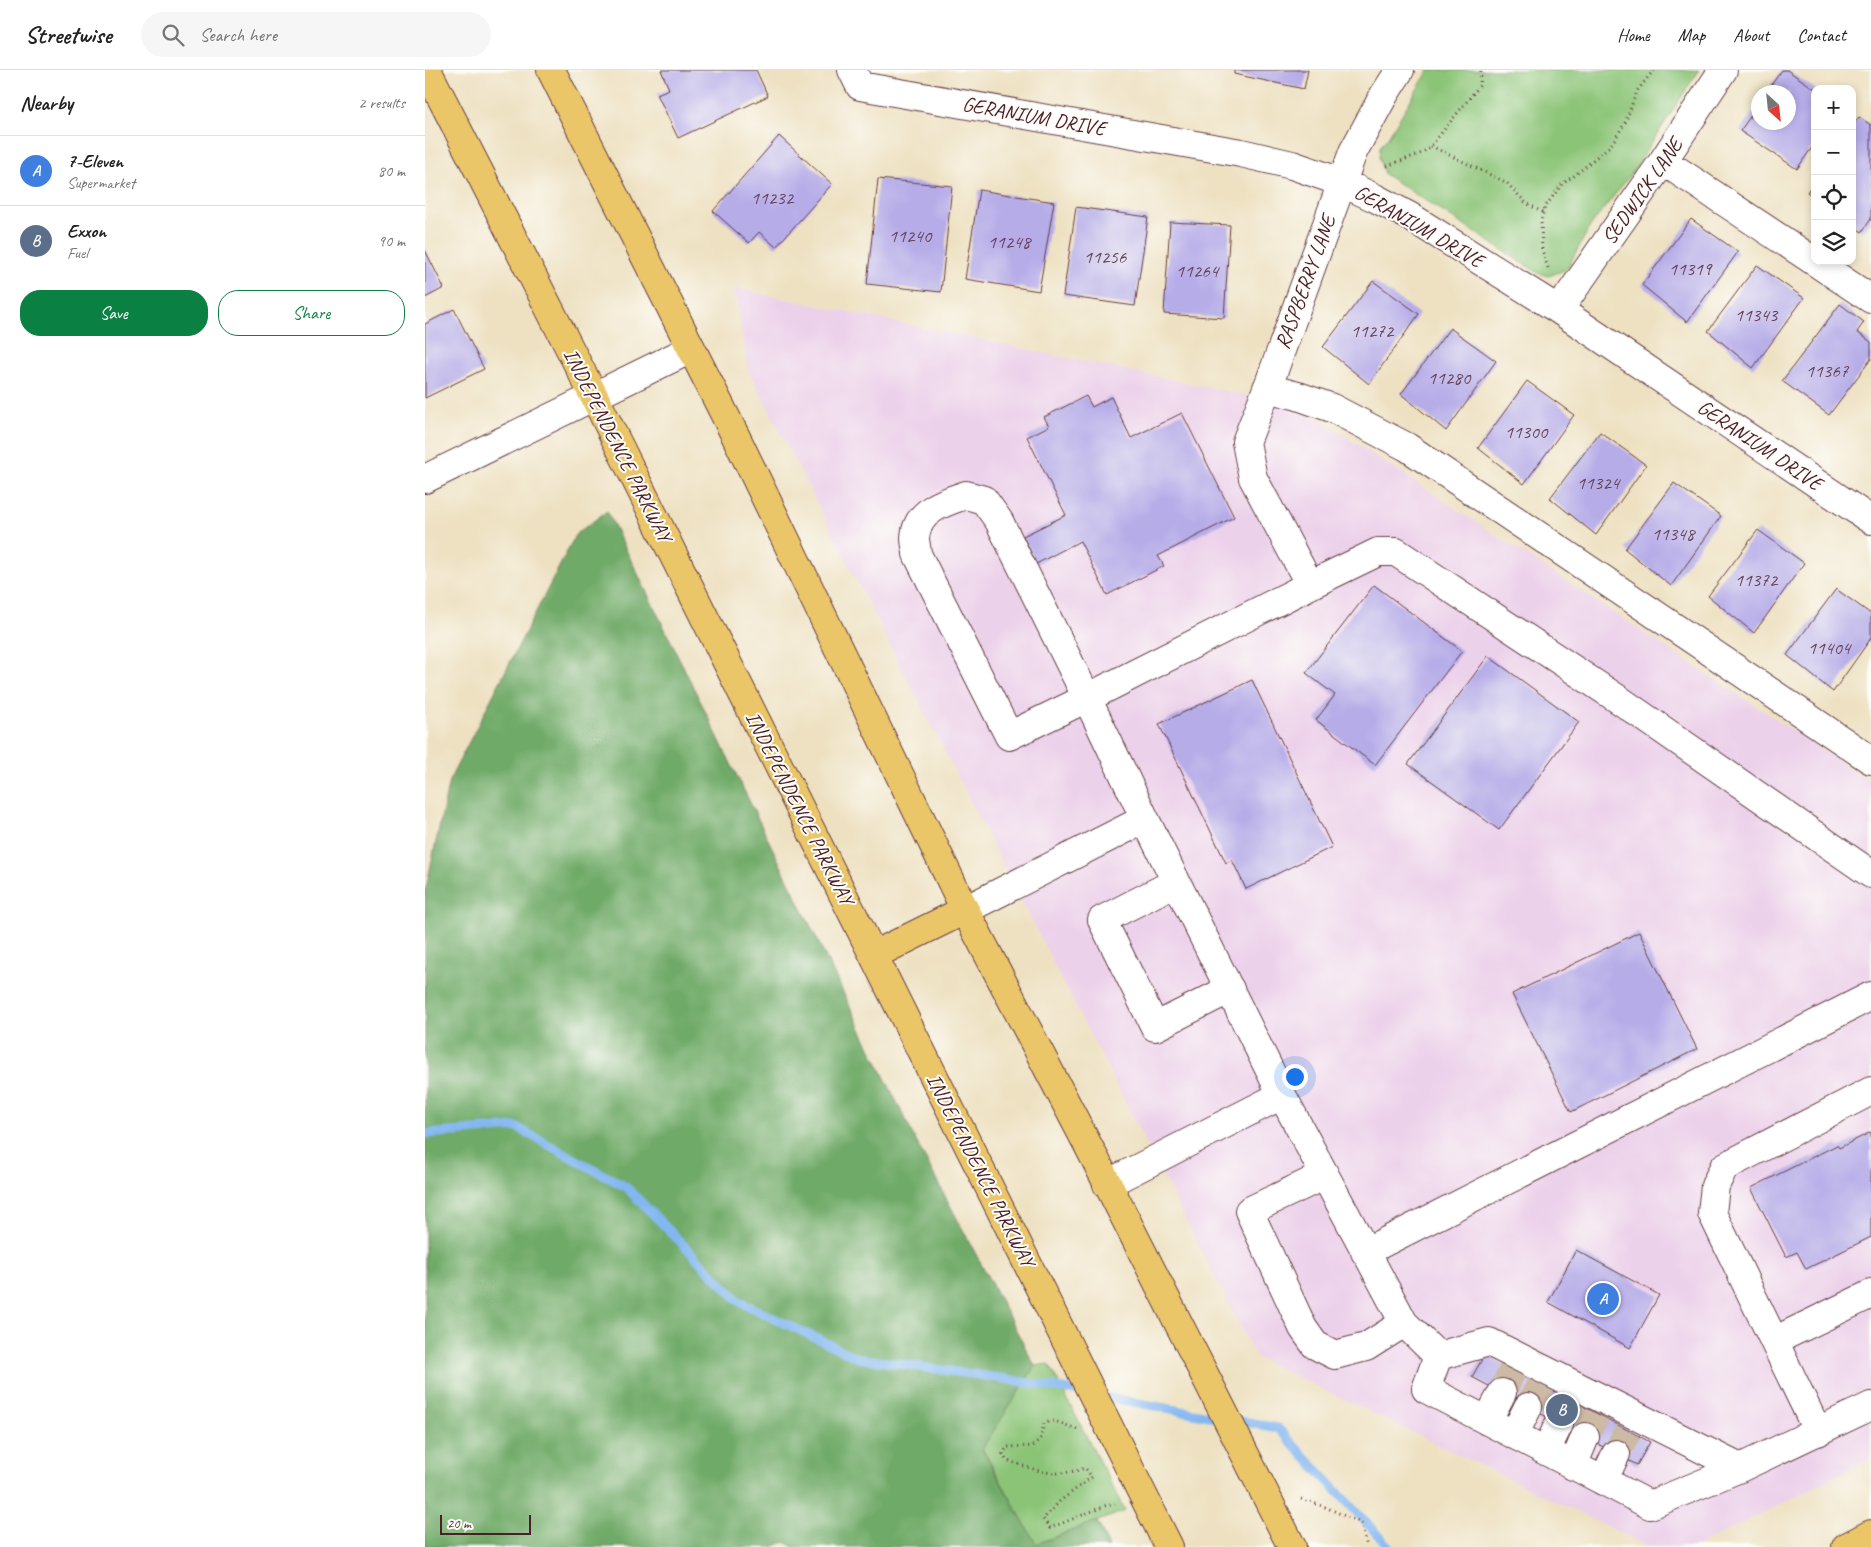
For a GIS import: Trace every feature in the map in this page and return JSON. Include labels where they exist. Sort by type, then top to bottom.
[{"type":"main road","name":"INDEPENDENCE PARKWAY","points":[[427,70],[594,396],[1169,1547]]},
{"type":"main road","points":[[551,70],[742,448],[965,910],[1292,1547]]},
{"type":"main road","points":[[873,955],[965,910]]},
{"type":"main road","points":[[1846,1547],[1871,1534]]},
{"type":"street","name":"GERANIUM DRIVE","points":[[852,70],[861,86],[1241,153],[1292,165],[1341,182],[1409,216],[1559,310],[1871,520]]},
{"type":"street","name":"RASPBERRY LANE","points":[[1310,585],[1253,478],[1246,442],[1341,182],[1365,128],[1383,95],[1400,70]]},
{"type":"street","name":"SEDWICK LANE","points":[[1559,310],[1663,161],[1723,70]]},
{"type":"street","points":[[1663,161],[1871,299]]},
{"type":"street","points":[[425,479],[691,348]]},
{"type":"street","points":[[1267,388],[1332,408],[1407,447],[1871,760]]},
{"type":"street","points":[[1438,1356],[1404,1323],[1282,1095],[1145,819],[1087,698],[999,520],[985,500],[965,494],[940,503],[921,519],[915,537],[917,554],[1009,736],[1087,698],[1310,585],[1378,552],[1396,552],[1621,701],[1871,874]]},
{"type":"street","points":[[965,910],[1145,819]]},
{"type":"street","points":[[1177,882],[1101,920],[1155,1027],[1230,989]]},
{"type":"street","points":[[1365,1252],[1871,996]]},
{"type":"street","points":[[1818,1432],[1712,1213],[1715,1186],[1724,1167],[1871,1091]]},
{"type":"street","points":[[1107,1184],[1282,1095]]},
{"type":"street","points":[[1325,1175],[1249,1211],[1303,1328],[1315,1345],[1335,1355],[1366,1346],[1404,1323]]},
{"type":"street","points":[[1774,1341],[1871,1294]]},
{"type":"street","points":[[1438,1356],[1489,1342],[1511,1373],[1545,1378],[1573,1393],[1595,1417],[1627,1434],[1741,1468]]},
{"type":"street","points":[[1438,1356],[1426,1390],[1650,1506],[1741,1468],[1871,1406]]},
{"type":"street","points":[[1487,1421],[1511,1373]]},
{"type":"street","points":[[1514,1435],[1529,1407]]},
{"type":"street","points":[[1573,1466],[1595,1417]]},
{"type":"street","points":[[1546,1451],[1559,1424]]},
{"type":"street","points":[[1603,1481],[1627,1434]]},
{"type":"path","points":[[1387,166],[1422,153],[1431,146],[1480,86],[1481,70]]},
{"type":"path","points":[[1549,271],[1542,250],[1541,220],[1545,207],[1562,184],[1611,145],[1625,123],[1637,91],[1654,70]]},
{"type":"path","points":[[1431,146],[1507,183],[1526,203],[1544,213]]},
{"type":"path","points":[[1079,1429],[1054,1421],[1044,1423],[1041,1438],[1033,1446],[1007,1447],[1003,1454],[1006,1460],[1049,1474],[1069,1474],[1085,1468],[1092,1477],[1060,1501],[1043,1519],[1050,1528],[1105,1506],[1115,1504]]},
{"type":"path","points":[[1297,1498],[1325,1507],[1361,1523],[1367,1547]]},
{"type":"shaded area","points":[[734,288],[1301,407],[1871,782],[1871,1458],[1696,1547],[1650,1547],[1256,1357],[748,369]]},
{"type":"green space","points":[[1429,70],[1699,70],[1632,173],[1591,225],[1567,269],[1549,276],[1538,273],[1384,174],[1379,158],[1380,147]]},
{"type":"green space","points":[[607,511],[916,1141],[1035,1366],[982,1449],[1036,1544],[1097,1521],[1109,1547],[793,1547],[785,1542],[772,1547],[425,1547],[425,893],[449,781],[576,534]]},
{"type":"green space","points":[[1049,1364],[1125,1511],[1036,1544],[982,1448],[1035,1366]]},
{"type":"building","points":[[661,70],[756,70],[768,96],[678,138],[657,94],[669,89]]},
{"type":"building","points":[[1234,70],[1308,70],[1304,89],[1234,74]]},
{"type":"building","points":[[1782,70],[1787,70],[1811,86],[1811,149],[1797,169],[1740,131],[1751,115],[1751,130],[1796,130],[1796,85],[1771,85]]},
{"type":"building","points":[[1859,117],[1871,125],[1871,219],[1862,232],[1856,228],[1856,121]]},
{"type":"building","points":[[779,136],[832,184],[776,247],[759,232],[749,243],[713,211]]},
{"type":"building","points":[[878,179],[952,186],[941,292],[867,284]]},
{"type":"building","points":[[1811,186],[1811,195],[1807,192]]},
{"type":"building","points":[[979,190],[1054,202],[1039,291],[965,279]]},
{"type":"building","points":[[1076,207],[1148,217],[1135,306],[1063,296]]},
{"type":"building","points":[[1691,219],[1738,252],[1687,322],[1642,285]]},
{"type":"building","points":[[1170,222],[1230,225],[1224,318],[1164,314]]},
{"type":"building","points":[[425,250],[444,288],[425,298]]},
{"type":"building","points":[[1757,265],[1804,298],[1753,368],[1708,331]]},
{"type":"building","points":[[1373,281],[1419,314],[1369,384],[1323,347]]},
{"type":"building","points":[[1840,304],[1864,322],[1857,332],[1871,342],[1871,359],[1829,415],[1782,381]]},
{"type":"building","points":[[454,309],[484,369],[425,398],[425,324]]},
{"type":"building","points":[[1450,328],[1496,361],[1446,431],[1401,394]]},
{"type":"building","points":[[1527,381],[1574,415],[1524,484],[1478,448]]},
{"type":"building","points":[[1086,396],[1092,407],[1111,397],[1131,438],[1182,413],[1234,517],[1158,556],[1164,566],[1107,595],[1080,541],[1036,564],[1023,536],[1066,515],[1027,437],[1049,426],[1044,417]]},
{"type":"building","points":[[1600,432],[1646,465],[1596,535],[1550,498]]},
{"type":"building","points":[[1674,483],[1721,516],[1671,586],[1625,549]]},
{"type":"building","points":[[1758,530],[1804,563],[1754,633],[1708,596]]},
{"type":"building","points":[[1374,585],[1462,651],[1375,765],[1316,720],[1335,695],[1306,673]]},
{"type":"building","points":[[1836,589],[1871,614],[1871,638],[1833,692],[1787,655]]},
{"type":"building","points":[[1488,656],[1579,722],[1499,830],[1408,764]]},
{"type":"building","points":[[1252,680],[1332,847],[1246,889],[1232,860],[1226,863],[1159,724]]},
{"type":"building","points":[[1639,932],[1697,1049],[1571,1112],[1512,994]]},
{"type":"building","points":[[1871,1132],[1871,1237],[1806,1269],[1797,1252],[1786,1257],[1751,1188],[1837,1145],[1839,1148]]},
{"type":"building","points":[[1576,1250],[1659,1295],[1630,1348],[1548,1302]]},
{"type":"building","points":[[1485,1354],[1650,1442],[1637,1465],[1472,1377]]},
{"type":"waterway","points":[[425,1134],[516,1127],[626,1187],[740,1302],[858,1358],[1006,1379],[1086,1393]]},
{"type":"waterway","points":[[1099,1396],[1221,1418]]},
{"type":"waterway","points":[[1234,1420],[1278,1428],[1389,1547]]},
{"type":"tunnel","points":[[1502,1393],[1513,1369]]},
{"type":"tunnel","points":[[1528,1407],[1541,1384]]},
{"type":"tunnel","points":[[1559,1424],[1571,1400]]},
{"type":"tunnel","points":[[1585,1437],[1596,1414]]},
{"type":"tunnel","points":[[1616,1454],[1628,1431]]},
{"type":"place","name":"7-Eleven","points":[[1603,1299]]},
{"type":"place","name":"Exxon","points":[[1562,1410]]}]
